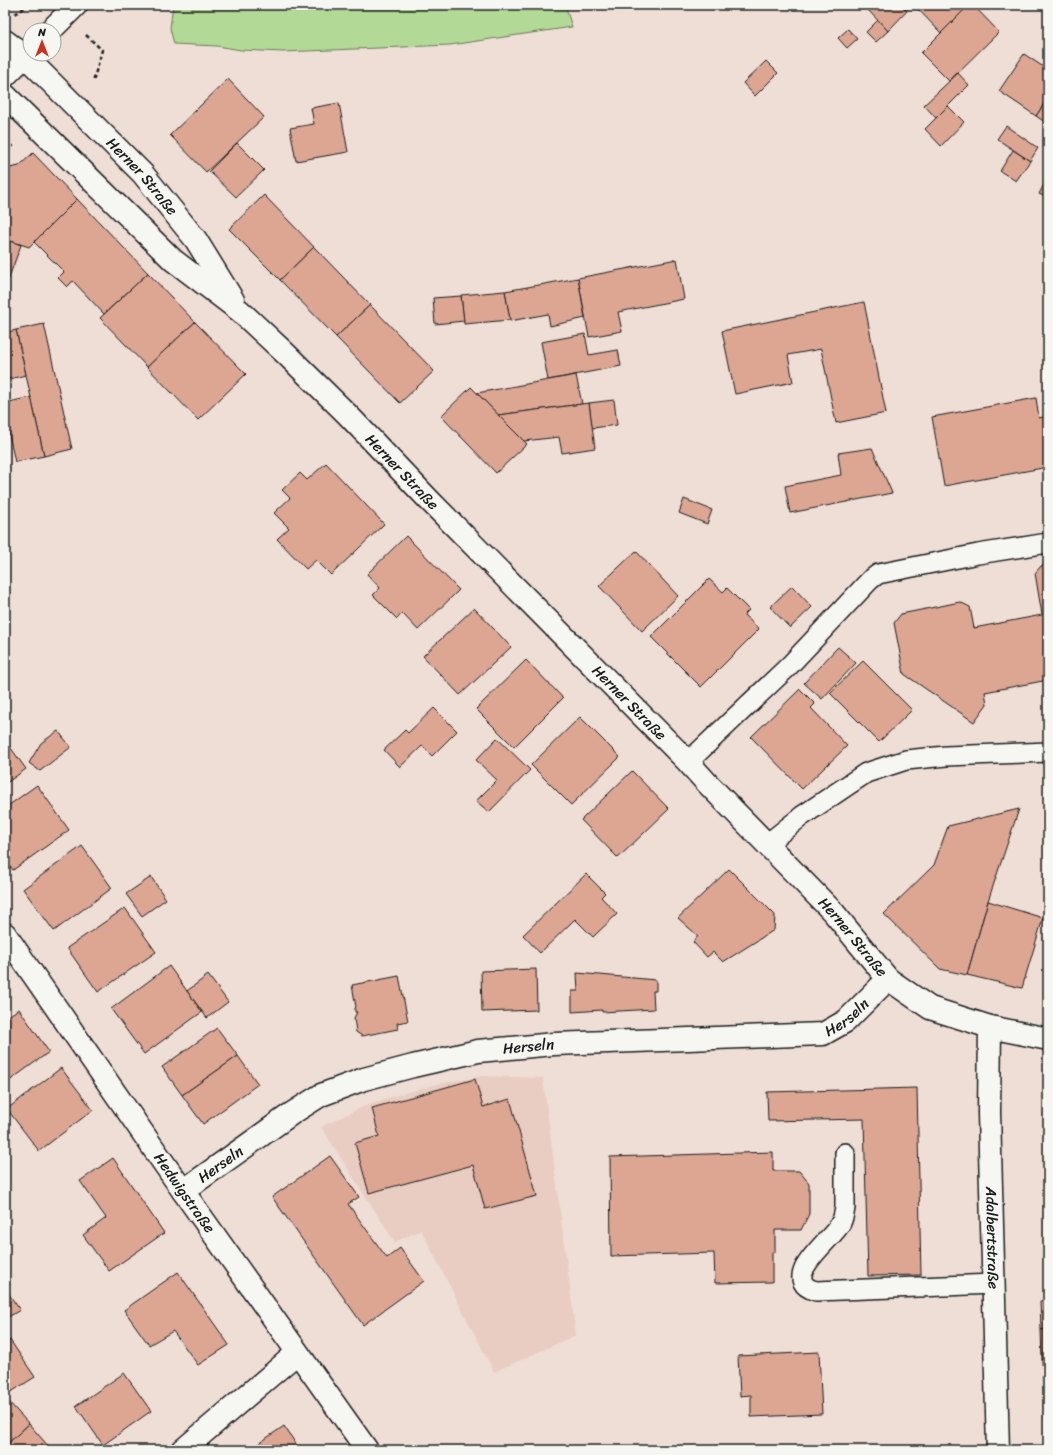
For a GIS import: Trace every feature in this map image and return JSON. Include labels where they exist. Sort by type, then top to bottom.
[{"type":"street","name":"Herner Straße","points":[[5,41],[22,51]]},
{"type":"street","points":[[5,76],[22,60]]},
{"type":"street","name":"Herner Straße","points":[[36,62],[143,174],[196,240],[240,311]]},
{"type":"street","name":"Herner Straße","points":[[5,95],[173,260],[240,311],[347,414],[435,506],[834,912],[888,979],[930,1008],[990,1026],[1048,1039]]},
{"type":"street","name":"Hedwigstraße","points":[[5,934],[183,1191],[367,1450]]},
{"type":"street","name":"Herseln","points":[[183,1191],[291,1114],[321,1096],[364,1079],[478,1051],[562,1043],[824,1034],[846,1021],[888,979]]},
{"type":"street","name":"Adalbertstraße","points":[[990,1026],[989,1113],[998,1450]]},
{"type":"street","points":[[183,1450],[297,1353]]},
{"type":"lane","points":[[688,762],[789,666],[870,580],[878,574],[978,554],[1048,543]]},
{"type":"lane","points":[[767,844],[802,816],[866,773],[906,760],[946,756],[1048,752]]},
{"type":"lane","points":[[845,1153],[845,1208],[843,1217],[835,1232],[820,1247],[803,1268],[801,1276],[802,1282],[808,1288],[816,1291],[994,1284]]},
{"type":"path","points":[[9,15],[14,15],[28,5]]},
{"type":"path","points":[[65,17],[102,50],[91,88]]},
{"type":"shaded area","points":[[481,1076],[543,1078],[576,1335],[494,1372],[421,1230],[395,1242],[321,1127],[371,1103],[433,1085]]},
{"type":"green space","points":[[173,5],[565,5],[572,27],[450,45],[283,52],[241,50],[217,46],[174,44],[170,28]]},
{"type":"building","points":[[873,5],[902,5],[907,11],[888,31],[868,10]]},
{"type":"building","points":[[914,5],[969,5],[941,33]]},
{"type":"building","points":[[969,5],[973,5],[999,32],[949,81],[921,53]]},
{"type":"building","points":[[878,20],[888,31],[876,42],[866,32]]},
{"type":"building","points":[[848,29],[857,39],[847,48],[838,38]]},
{"type":"building","points":[[1024,54],[1048,70],[1048,98],[1036,116],[999,91]]},
{"type":"building","points":[[766,61],[778,73],[755,96],[743,83]]},
{"type":"building","points":[[958,73],[969,85],[936,118],[924,105]]},
{"type":"building","points":[[228,79],[264,117],[206,172],[170,135]]},
{"type":"building","points":[[1048,98],[1048,124],[1036,116]]},
{"type":"building","points":[[339,103],[348,152],[296,161],[290,128],[314,124],[311,108]]},
{"type":"building","points":[[948,106],[964,122],[941,146],[925,129]]},
{"type":"building","points":[[1006,126],[1038,148],[1030,161],[997,139]]},
{"type":"building","points":[[237,143],[264,170],[236,197],[209,171]]},
{"type":"building","points":[[1013,150],[1030,161],[1016,181],[1000,171]]},
{"type":"building","points":[[33,153],[77,199],[29,247],[5,239],[5,169],[19,166]]},
{"type":"building","points":[[1048,177],[1048,198],[1039,194]]},
{"type":"building","points":[[264,195],[314,247],[280,280],[229,229]]},
{"type":"building","points":[[77,199],[148,273],[104,314],[73,281],[67,287],[58,278],[64,272],[34,242]]},
{"type":"building","points":[[5,239],[21,245],[5,288]]},
{"type":"building","points":[[314,247],[370,305],[336,337],[280,280]]},
{"type":"building","points":[[677,259],[684,299],[618,312],[622,331],[589,337],[578,278]]},
{"type":"building","points":[[148,273],[195,322],[147,367],[100,318]]},
{"type":"building","points":[[578,278],[585,318],[550,326],[548,314],[510,321],[505,291]]},
{"type":"building","points":[[505,291],[510,320],[464,324],[461,295]]},
{"type":"building","points":[[461,296],[464,321],[435,324],[433,298]]},
{"type":"building","points":[[864,302],[886,413],[836,423],[821,349],[788,355],[793,382],[735,394],[722,331]]},
{"type":"building","points":[[370,305],[434,371],[400,403],[336,337]]},
{"type":"building","points":[[195,322],[246,374],[198,420],[147,367]]},
{"type":"building","points":[[44,324],[72,449],[44,456],[16,330]]},
{"type":"building","points":[[16,330],[26,375],[5,380],[5,333]]},
{"type":"building","points":[[585,334],[589,355],[618,350],[621,366],[548,380],[541,342]]},
{"type":"building","points":[[576,375],[582,404],[498,415],[477,393]]},
{"type":"building","points":[[471,387],[527,444],[496,473],[441,416]]},
{"type":"building","points":[[31,397],[44,456],[15,462],[5,416],[5,403]]},
{"type":"building","points":[[1036,398],[1039,418],[1048,416],[1048,467],[944,486],[932,417]]},
{"type":"building","points":[[614,400],[617,425],[592,428],[589,403]]},
{"type":"building","points":[[589,403],[595,448],[562,453],[559,437],[524,441],[498,415]]},
{"type":"building","points":[[872,448],[892,493],[790,513],[785,486],[841,475],[838,453]]},
{"type":"building","points":[[326,463],[384,524],[331,575],[316,560],[306,569],[277,539],[289,528],[274,513],[290,498],[282,490],[300,473],[307,480]]},
{"type":"building","points":[[684,499],[712,510],[707,524],[679,513]]},
{"type":"building","points":[[406,536],[459,590],[418,630],[402,613],[397,619],[373,595],[380,588],[367,574]]},
{"type":"building","points":[[636,551],[678,596],[642,631],[599,586]]},
{"type":"building","points":[[1048,565],[1048,680],[985,692],[987,704],[974,722],[904,674],[894,623],[901,614],[960,602],[970,607],[974,628],[1042,615],[1035,573],[1041,566]]},
{"type":"building","points":[[709,579],[723,592],[727,588],[749,610],[744,615],[759,629],[701,687],[651,637]]},
{"type":"building","points":[[792,586],[812,607],[790,628],[770,607]]},
{"type":"building","points":[[474,608],[511,647],[460,695],[423,656]]},
{"type":"building","points":[[838,647],[856,663],[822,699],[804,683]]},
{"type":"building","points":[[526,660],[563,698],[514,747],[476,709]]},
{"type":"building","points":[[863,661],[912,710],[879,742],[830,693]]},
{"type":"building","points":[[800,689],[815,704],[811,708],[847,746],[802,789],[751,737]]},
{"type":"building","points":[[434,708],[457,731],[432,756],[422,746],[400,767],[384,750],[405,730],[408,733]]},
{"type":"building","points":[[580,717],[620,757],[571,805],[531,765]]},
{"type":"building","points":[[58,731],[71,747],[40,771],[29,763],[41,743]]},
{"type":"building","points":[[497,738],[530,770],[489,812],[476,801],[497,780],[476,760]]},
{"type":"building","points":[[5,740],[26,769],[5,784]]},
{"type":"building","points":[[632,771],[669,809],[618,858],[581,820]]},
{"type":"building","points":[[37,785],[69,830],[13,870],[5,859],[5,808]]},
{"type":"building","points":[[1019,809],[988,901],[967,975],[940,969],[884,914],[934,865],[948,826]]},
{"type":"building","points":[[82,846],[112,888],[54,931],[23,889]]},
{"type":"building","points":[[729,869],[775,915],[774,930],[723,962],[713,952],[707,957],[693,942],[698,936],[678,918]]},
{"type":"building","points":[[586,874],[605,893],[601,897],[617,914],[593,937],[575,919],[540,953],[523,935]]},
{"type":"building","points":[[151,877],[166,899],[142,916],[126,894]]},
{"type":"building","points":[[988,901],[1043,918],[1022,988],[967,975]]},
{"type":"building","points":[[125,908],[156,952],[98,992],[67,948]]},
{"type":"building","points":[[169,966],[202,1012],[144,1054],[111,1009]]},
{"type":"building","points":[[536,969],[537,1010],[482,1012],[481,971]]},
{"type":"building","points":[[577,973],[656,980],[656,991],[653,991],[654,1009],[572,1012],[572,991],[578,991]]},
{"type":"building","points":[[208,975],[228,1002],[207,1018],[187,991]]},
{"type":"building","points":[[399,976],[408,1021],[397,1023],[398,1029],[362,1036],[356,1032],[354,1018],[357,1012],[355,1012],[356,1007],[352,985]]},
{"type":"building","points":[[19,1009],[49,1052],[5,1084],[5,1018]]},
{"type":"building","points":[[217,1028],[238,1056],[182,1095],[162,1067]]},
{"type":"building","points":[[238,1056],[258,1084],[203,1124],[182,1095]]},
{"type":"building","points":[[61,1068],[93,1110],[39,1151],[7,1109]]},
{"type":"building","points":[[475,1079],[483,1107],[510,1099],[537,1196],[485,1209],[473,1165],[369,1193],[355,1143],[379,1136],[372,1108]]},
{"type":"building","points":[[917,1088],[921,1275],[868,1276],[864,1119],[768,1121],[767,1092]]},
{"type":"building","points":[[773,1152],[773,1171],[799,1171],[809,1183],[809,1214],[801,1230],[775,1230],[775,1252],[772,1252],[772,1282],[715,1283],[714,1253],[611,1256],[610,1157]]},
{"type":"building","points":[[330,1156],[359,1197],[348,1204],[387,1258],[400,1248],[424,1281],[363,1325],[272,1197]]},
{"type":"building","points":[[113,1158],[164,1233],[109,1271],[83,1235],[106,1218],[80,1181]]},
{"type":"building","points":[[178,1272],[229,1345],[198,1365],[173,1331],[149,1345],[124,1310]]},
{"type":"building","points":[[8,1293],[20,1310],[5,1319],[5,1295]]},
{"type":"building","points":[[1048,1300],[1048,1329],[1041,1330],[1040,1301]]},
{"type":"building","points":[[1048,1329],[1048,1359],[1042,1360],[1041,1330]]},
{"type":"building","points":[[10,1340],[35,1377],[11,1392],[5,1384],[5,1343]]},
{"type":"building","points":[[819,1352],[822,1414],[751,1417],[751,1395],[740,1396],[738,1356]]},
{"type":"building","points":[[1048,1359],[1048,1420],[1045,1420],[1042,1360]]},
{"type":"building","points":[[124,1373],[151,1411],[103,1445],[76,1406]]},
{"type":"building","points":[[8,1401],[29,1424],[5,1446],[5,1403]]},
{"type":"building","points":[[29,1424],[50,1448],[47,1450],[5,1450],[5,1446]]},
{"type":"building","points":[[284,1426],[300,1450],[258,1450],[255,1446]]}]
